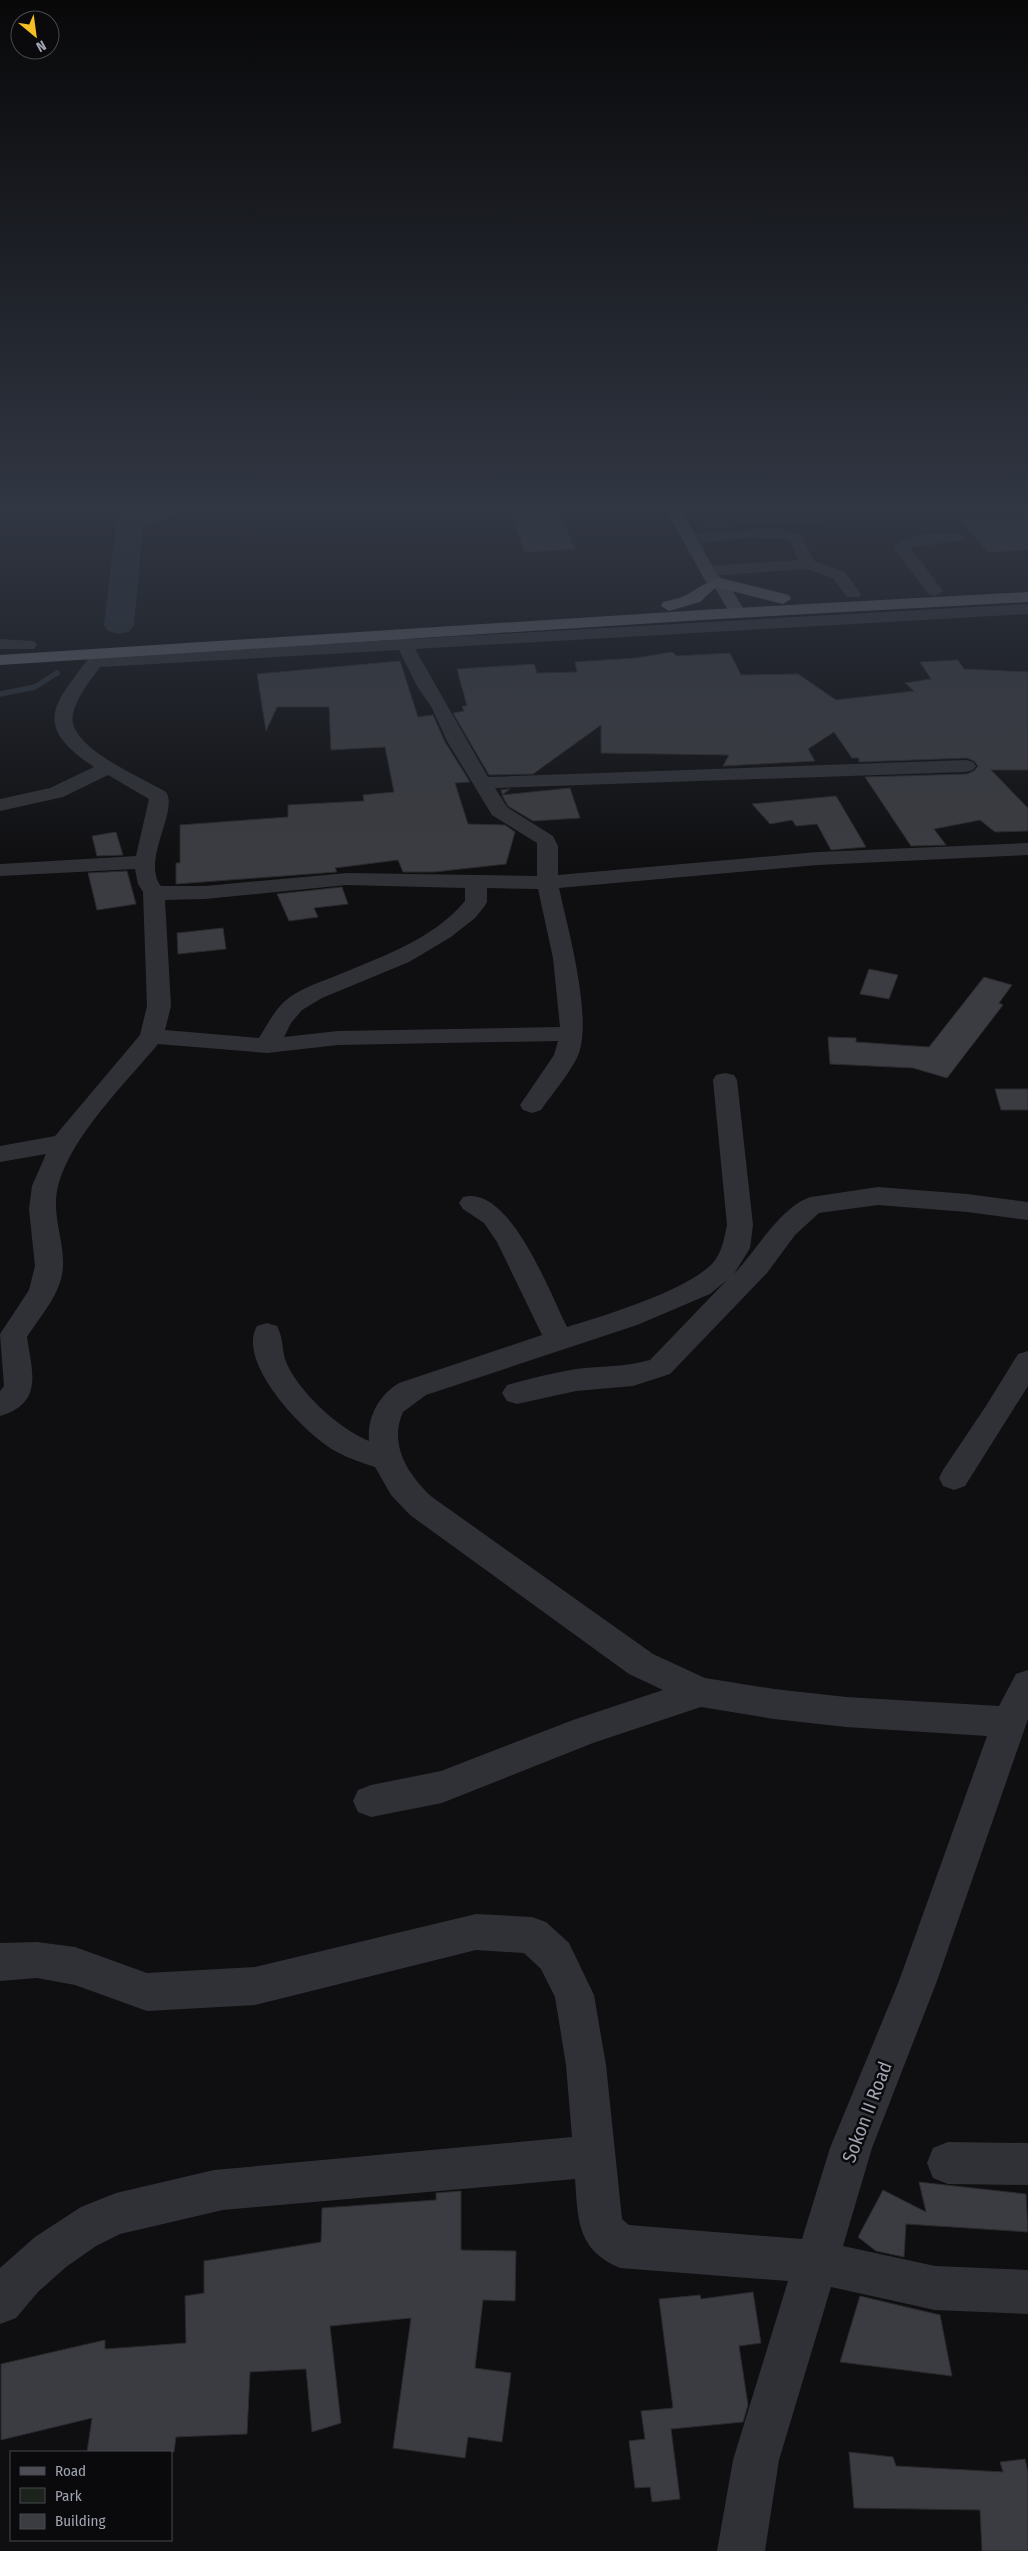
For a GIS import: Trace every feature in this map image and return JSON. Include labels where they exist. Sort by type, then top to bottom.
[{"type":"highway","points":[[28,645],[378,627]]},
{"type":"highway","points":[[401,639],[512,627]]},
{"type":"highway","points":[[0,660],[98,658]]},
{"type":"street","points":[[0,1405],[14,1396],[19,1386],[13,1336],[43,1290],[49,1266],[42,1209],[45,1186],[63,1143],[152,1036],[160,1006],[154,891],[148,884],[144,862],[160,803],[159,796],[108,768],[76,744],[64,731],[62,717],[76,688],[98,658],[401,639],[651,627]]},
{"type":"street","points":[[401,639],[481,783],[499,811],[546,840],[549,852],[547,882],[564,958],[572,1034],[566,1055],[532,1105]]},
{"type":"street","points":[[0,646],[28,645]]},
{"type":"street","points":[[481,783],[966,766]]},
{"type":"street","points":[[0,805],[56,793],[108,768]]},
{"type":"street","points":[[154,891],[173,894],[193,893],[322,880],[395,878],[547,882],[690,868],[875,855],[1028,849]]},
{"type":"street","points":[[0,870],[144,862]]},
{"type":"street","points":[[267,1046],[281,1020],[294,1005],[314,993],[401,956],[443,932],[467,914],[476,902],[476,880]]},
{"type":"street","points":[[152,1036],[267,1046],[338,1038],[572,1034]]},
{"type":"street","points":[[726,1080],[740,1225],[736,1248],[722,1270],[700,1287],[626,1318],[416,1387],[400,1396],[391,1408],[386,1421],[384,1442],[388,1460],[401,1486],[421,1506],[641,1664],[702,1692],[774,1704],[846,1712],[1009,1722]]},
{"type":"street","points":[[0,1154],[63,1143]]},
{"type":"street","points":[[517,1393],[576,1380],[633,1375],[660,1367],[757,1266],[786,1229],[811,1206],[878,1196],[967,1203],[1028,1211]]},
{"type":"street","points":[[472,1203],[493,1217],[509,1239],[558,1341]]},
{"type":"street","points":[[267,1333],[271,1359],[285,1388],[318,1422],[349,1445],[388,1460]]},
{"type":"street","points":[[954,1478],[997,1414],[1028,1361]]},
{"type":"street","name":"Sokon II Road","points":[[741,2551],[756,2460],[851,2148],[918,1981],[1009,1722],[1028,1684]]},
{"type":"street","points":[[371,1801],[442,1787],[585,1731],[702,1692]]},
{"type":"street","points":[[0,1962],[37,1960],[75,1966],[147,1992],[255,1986],[476,1932],[532,1935],[555,1956],[574,1995],[586,2065],[599,2214],[605,2233],[620,2246],[816,2262],[935,2288],[1028,2292]]},
{"type":"street","points":[[0,2302],[11,2286],[79,2232],[112,2215],[151,2208],[190,2195],[223,2189],[594,2156]]},
{"type":"street","points":[[948,2163],[1028,2164]]},
{"type":"building","points":[[672,652],[677,656],[730,653],[741,675],[798,674],[836,700],[914,691],[905,683],[931,679],[920,662],[958,660],[964,669],[1028,672],[1028,770],[991,770],[1028,808],[1028,831],[995,832],[980,820],[934,829],[946,845],[911,846],[865,777],[967,774],[974,771],[978,766],[974,761],[967,758],[859,762],[859,758],[852,758],[834,732],[808,749],[815,761],[723,766],[729,755],[601,753],[601,725],[533,774],[489,775],[453,713],[464,711],[462,706],[467,706],[457,669],[534,664],[537,673],[577,672],[575,662],[636,658]]},
{"type":"building","points":[[400,661],[418,717],[433,715],[445,742],[470,782],[455,783],[468,824],[505,825],[515,832],[506,864],[434,872],[403,872],[398,860],[335,868],[337,872],[176,884],[176,863],[180,863],[180,825],[288,817],[288,805],[364,801],[363,795],[394,792],[385,747],[331,750],[329,707],[277,707],[266,731],[257,674]]},
{"type":"building","points":[[570,788],[580,818],[533,821],[508,806],[502,795]]},
{"type":"building","points":[[510,789],[502,795],[501,790]]},
{"type":"building","points":[[836,796],[866,847],[831,850],[817,824],[796,826],[792,820],[770,824],[752,804]]},
{"type":"building","points":[[116,832],[123,855],[97,856],[92,836]]},
{"type":"building","points":[[127,871],[136,904],[97,910],[88,873]]},
{"type":"building","points":[[342,887],[348,904],[314,908],[318,917],[289,921],[277,894]]},
{"type":"building","points":[[223,928],[226,949],[178,954],[177,933]]},
{"type":"building","points":[[869,969],[898,975],[889,999],[860,994]]},
{"type":"building","points":[[984,977],[1012,985],[999,1003],[1003,1005],[947,1078],[913,1068],[830,1064],[828,1037],[856,1038],[856,1042],[929,1047]]},
{"type":"building","points":[[995,1089],[1028,1089],[1028,1110],[1001,1110]]},
{"type":"building","points":[[919,2182],[1026,2194],[1028,2232],[906,2224],[904,2257],[876,2251],[858,2237],[883,2190],[926,2212]]},
{"type":"building","points":[[461,2191],[461,2250],[516,2251],[515,2301],[483,2300],[475,2368],[511,2373],[502,2442],[468,2437],[465,2458],[393,2448],[411,2318],[330,2326],[341,2423],[312,2432],[306,2369],[250,2372],[247,2434],[176,2437],[174,2452],[87,2451],[92,2418],[1,2440],[1,2364],[105,2340],[105,2349],[186,2343],[185,2296],[204,2293],[204,2261],[321,2242],[322,2208],[436,2200],[436,2193]]},
{"type":"building","points":[[753,2292],[761,2343],[739,2346],[748,2405],[743,2422],[671,2429],[680,2499],[652,2502],[650,2487],[635,2488],[629,2441],[645,2439],[641,2411],[673,2408],[659,2299],[700,2295],[701,2299]]},
{"type":"building","points":[[860,2296],[940,2315],[952,2376],[840,2362]]},
{"type":"building","points":[[849,2452],[893,2457],[896,2466],[1003,2472],[1000,2462],[1025,2459],[1028,2472],[1028,2551],[982,2551],[980,2510],[854,2508]]},
{"type":"waterway","points":[[0,694],[35,687],[57,673]]}]
